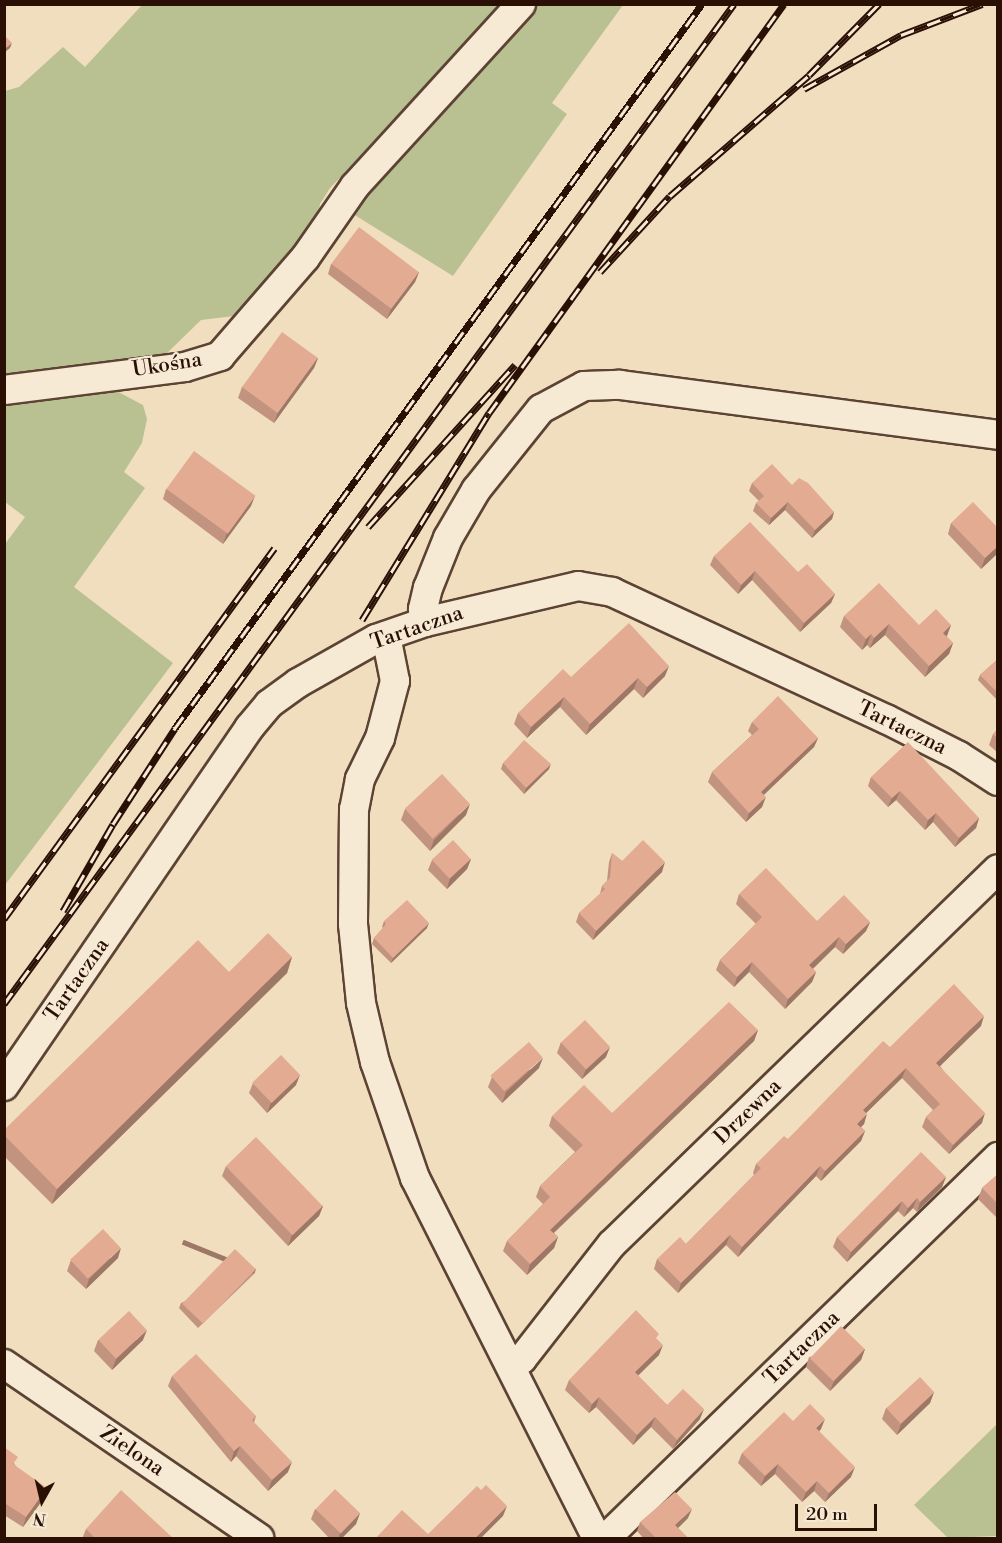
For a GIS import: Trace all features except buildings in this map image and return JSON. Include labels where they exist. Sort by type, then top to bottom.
[{"type":"street","name":"Ukośna","points":[[4,390],[185,366],[220,356],[305,258],[355,186],[521,4]]},
{"type":"street","points":[[425,622],[423,609],[428,588],[448,538],[476,490],[541,409],[584,386],[620,385],[998,435]]},
{"type":"street","name":"Tartaczna","points":[[4,1086],[249,728],[269,704],[298,682],[386,636],[425,622],[578,586],[612,592],[896,724],[959,756],[998,782]]},
{"type":"street","points":[[386,636],[395,681],[380,738],[360,779],[354,809],[353,924],[362,1003],[375,1062],[412,1170],[597,1539]]},
{"type":"street","name":"Drzewna","points":[[511,1366],[522,1359],[612,1244],[998,869]]},
{"type":"street","name":"Tartaczna","points":[[606,1539],[998,1157]]},
{"type":"street","name":"Zielona","points":[[4,1364],[259,1539]]},
{"type":"green space","points":[[142,5],[511,5],[330,188],[320,204],[317,224],[262,290],[234,316],[201,320],[162,358],[5,379],[5,91],[19,87],[63,47],[85,67]]},
{"type":"green space","points":[[527,5],[623,5],[552,103],[567,114],[453,276],[353,214],[352,205]]},
{"type":"green space","points":[[107,386],[143,405],[147,419],[142,443],[124,472],[145,488],[74,587],[173,663],[5,885],[5,544],[25,517],[5,502],[5,399]]},
{"type":"green space","points":[[997,1424],[997,1536],[948,1538],[914,1505]]},
{"type":"railway","points":[[63,911],[113,824],[175,728],[702,4]]},
{"type":"railway","points":[[4,1004],[734,4]]},
{"type":"railway","points":[[362,620],[489,413],[784,4]]},
{"type":"railway","points":[[600,272],[670,196],[809,75],[879,4]]},
{"type":"railway","points":[[804,89],[901,35],[982,4]]},
{"type":"railway","points":[[368,527],[515,365]]},
{"type":"railway","points":[[4,919],[275,548]]}]
